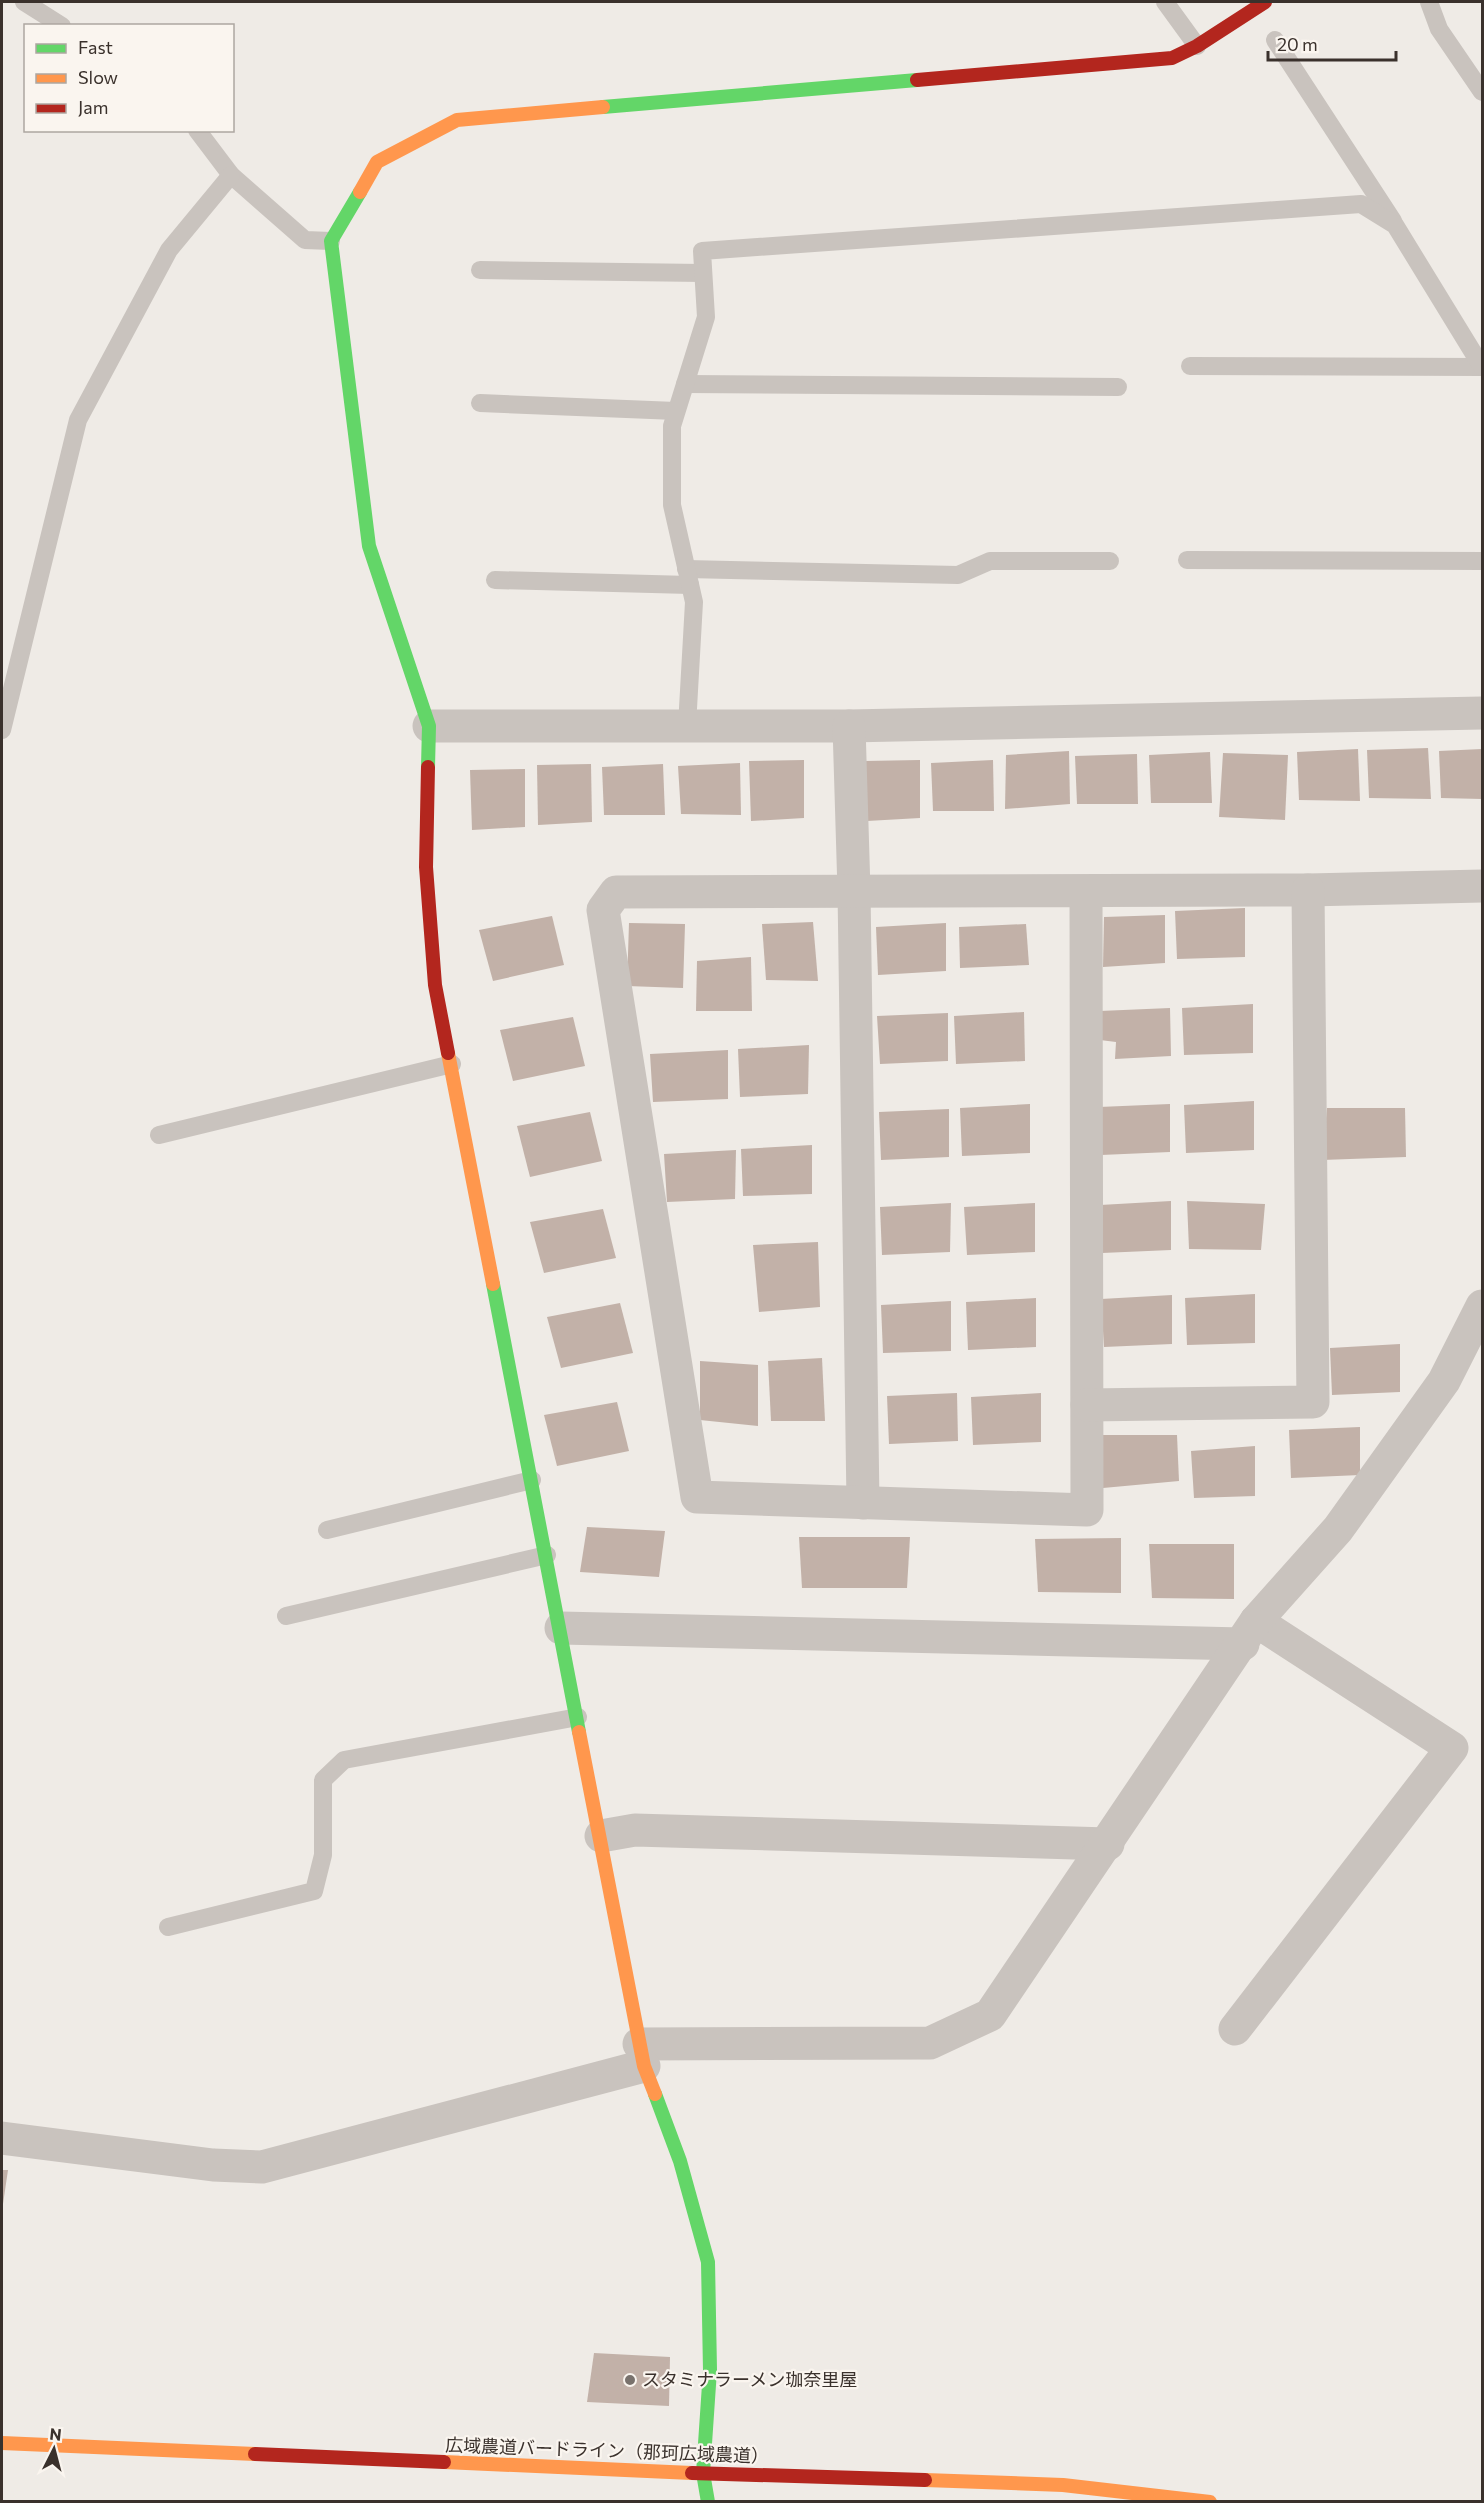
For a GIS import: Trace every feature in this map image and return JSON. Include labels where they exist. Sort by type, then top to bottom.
[{"type":"street","points":[[708,2502],[703,2473],[710,2370],[708,2262],[680,2161],[642,2055],[435,984],[426,867],[429,726],[369,546],[345,368],[331,241],[377,162],[457,120],[1172,58],[1197,46],[1265,2]]},
{"type":"street","points":[[429,726],[849,726],[1482,713]]},
{"type":"street","points":[[849,726],[854,891],[863,1503]]},
{"type":"street","points":[[1086,891],[1087,1510],[697,1497],[603,910],[616,892],[1308,890],[1482,886]]},
{"type":"street","points":[[1087,1406],[1313,1402],[1308,890]]},
{"type":"street","points":[[2,2138],[213,2165],[262,2167],[642,2055],[930,2043],[990,2015],[1108,1844],[1249,1632],[1338,1529],[1438,1390],[1482,1306]]},
{"type":"street","points":[[561,1628],[1249,1632],[1452,1748],[1235,2029]]},
{"type":"street","points":[[601,1836],[635,1830],[1108,1844]]},
{"type":"street","name":"広域農道バードライン（那珂広域農道）","points":[[2,2443],[703,2473],[1063,2485],[1210,2502]]},
{"type":"lane","points":[[24,2],[59,24]]},
{"type":"lane","points":[[1165,2],[1197,46]]},
{"type":"lane","points":[[1429,2],[1439,29],[1482,92]]},
{"type":"lane","points":[[1275,40],[1395,225],[1482,367]]},
{"type":"lane","points":[[199,132],[231,175],[305,240],[331,241]]},
{"type":"lane","points":[[2,730],[78,420],[169,250],[231,175]]},
{"type":"lane","points":[[687,726],[694,602],[672,505],[672,426],[706,317],[702,251],[1361,204],[1395,225]]},
{"type":"lane","points":[[480,270],[704,273]]},
{"type":"lane","points":[[1190,366],[1482,367]]},
{"type":"lane","points":[[685,384],[1118,387]]},
{"type":"lane","points":[[480,403],[676,411]]},
{"type":"lane","points":[[1187,560],[1482,561]]},
{"type":"lane","points":[[495,580],[958,575],[990,561],[1110,561]]},
{"type":"lane","points":[[159,1135],[452,1064]]},
{"type":"lane","points":[[327,1530],[532,1480]]},
{"type":"lane","points":[[286,1616],[547,1555]]},
{"type":"lane","points":[[168,1927],[314,1892],[323,1855],[323,1780],[344,1760],[578,1717]]},
{"type":"building","points":[[1428,748],[1431,799],[1369,798],[1367,750]]},
{"type":"building","points":[[1358,749],[1360,801],[1299,800],[1297,752]]},
{"type":"building","points":[[1482,749],[1482,799],[1441,798],[1439,751]]},
{"type":"building","points":[[1069,751],[1070,804],[1005,809],[1006,755]]},
{"type":"building","points":[[1210,752],[1212,803],[1151,803],[1149,755]]},
{"type":"building","points":[[1223,753],[1288,755],[1285,820],[1219,817]]},
{"type":"building","points":[[1137,754],[1138,804],[1077,804],[1075,756]]},
{"type":"building","points":[[804,760],[804,818],[751,821],[749,761]]},
{"type":"building","points":[[920,760],[920,818],[867,821],[865,761]]},
{"type":"building","points":[[993,760],[994,811],[933,811],[931,763]]},
{"type":"building","points":[[740,763],[741,815],[681,814],[678,766]]},
{"type":"building","points":[[591,764],[592,822],[538,825],[537,765]]},
{"type":"building","points":[[663,764],[665,815],[604,815],[602,767]]},
{"type":"building","points":[[525,769],[525,827],[472,830],[470,770]]},
{"type":"building","points":[[1245,908],[1245,957],[1177,959],[1175,911]]},
{"type":"building","points":[[1165,915],[1165,963],[1103,967],[1104,917]]},
{"type":"building","points":[[552,916],[564,965],[493,981],[479,930]]},
{"type":"building","points":[[813,922],[818,981],[766,980],[762,924]]},
{"type":"building","points":[[629,923],[685,924],[683,988],[627,986]]},
{"type":"building","points":[[946,923],[946,971],[878,975],[876,927]]},
{"type":"building","points":[[1026,924],[1029,965],[960,968],[959,927]]},
{"type":"building","points":[[751,957],[752,1011],[696,1011],[697,961]]},
{"type":"building","points":[[1253,1004],[1253,1053],[1184,1055],[1182,1008]]},
{"type":"building","points":[[1170,1008],[1171,1056],[1115,1059],[1116,1042],[1100,1040],[1100,1011]]},
{"type":"building","points":[[1024,1012],[1025,1061],[956,1064],[954,1016]]},
{"type":"building","points":[[948,1013],[948,1061],[880,1064],[877,1016]]},
{"type":"building","points":[[573,1017],[585,1066],[513,1081],[500,1030]]},
{"type":"building","points":[[809,1045],[808,1094],[740,1097],[738,1049]]},
{"type":"building","points":[[728,1050],[728,1099],[653,1102],[650,1054]]},
{"type":"building","points":[[1254,1101],[1254,1150],[1186,1153],[1184,1105]]},
{"type":"building","points":[[1030,1104],[1030,1153],[962,1156],[960,1108]]},
{"type":"building","points":[[1170,1104],[1170,1152],[1101,1155],[1099,1107]]},
{"type":"building","points":[[1327,1108],[1405,1108],[1406,1157],[1322,1160]]},
{"type":"building","points":[[949,1109],[949,1157],[881,1160],[879,1112]]},
{"type":"building","points":[[590,1112],[602,1161],[530,1177],[517,1126]]},
{"type":"building","points":[[812,1145],[812,1194],[743,1196],[741,1149]]},
{"type":"building","points":[[736,1150],[735,1199],[667,1202],[664,1154]]},
{"type":"building","points":[[1171,1201],[1171,1250],[1102,1253],[1100,1205]]},
{"type":"building","points":[[1187,1201],[1265,1204],[1261,1250],[1189,1249]]},
{"type":"building","points":[[951,1203],[950,1252],[882,1255],[880,1207]]},
{"type":"building","points":[[1035,1203],[1035,1252],[967,1255],[964,1207]]},
{"type":"building","points":[[603,1209],[616,1258],[544,1273],[530,1222]]},
{"type":"building","points":[[818,1242],[820,1307],[759,1312],[753,1245]]},
{"type":"building","points":[[1255,1294],[1255,1343],[1187,1345],[1185,1298]]},
{"type":"building","points":[[1172,1295],[1172,1344],[1104,1347],[1101,1299]]},
{"type":"building","points":[[1036,1298],[1036,1347],[968,1350],[966,1302]]},
{"type":"building","points":[[951,1301],[951,1351],[883,1353],[881,1305]]},
{"type":"building","points":[[620,1303],[633,1353],[561,1368],[547,1317]]},
{"type":"building","points":[[1400,1344],[1400,1392],[1332,1395],[1330,1348]]},
{"type":"building","points":[[822,1358],[825,1421],[771,1421],[768,1361]]},
{"type":"building","points":[[700,1361],[758,1365],[758,1426],[700,1420]]},
{"type":"building","points":[[957,1393],[958,1441],[889,1444],[887,1396]]},
{"type":"building","points":[[1041,1393],[1041,1442],[973,1445],[971,1397]]},
{"type":"building","points":[[617,1402],[629,1451],[557,1466],[544,1415]]},
{"type":"building","points":[[1360,1427],[1360,1475],[1291,1478],[1289,1430]]},
{"type":"building","points":[[1101,1435],[1177,1435],[1179,1481],[1103,1488]]},
{"type":"building","points":[[1255,1446],[1255,1496],[1194,1498],[1191,1451]]},
{"type":"building","points":[[587,1527],[665,1531],[659,1577],[580,1572]]},
{"type":"building","points":[[799,1537],[910,1537],[907,1588],[802,1588]]},
{"type":"building","points":[[1121,1538],[1121,1593],[1038,1592],[1035,1539]]},
{"type":"building","points":[[1149,1544],[1234,1544],[1234,1599],[1152,1598]]},
{"type":"building","points":[[2,2170],[8,2170],[3,2204],[2,2204]]},
{"type":"building","name":"スタミナラーメン珈奈里屋","points":[[594,2353],[670,2357],[669,2406],[587,2402]]},
{"type":"traffic: fast","points":[[603,107],[917,80]]},
{"type":"traffic: fast","points":[[360,192],[331,241],[369,546],[429,726],[428,767]]},
{"type":"traffic: fast","points":[[493,1284],[579,1732]]},
{"type":"traffic: fast","points":[[655,2094],[680,2161],[708,2262],[710,2370],[703,2473],[708,2502]]},
{"type":"traffic: slow","points":[[360,192],[377,162],[457,120],[603,107]]},
{"type":"traffic: slow","points":[[448,1053],[493,1284]]},
{"type":"traffic: slow","points":[[579,1732],[644,2066],[655,2094]]},
{"type":"traffic: slow","points":[[2,2443],[255,2454]]},
{"type":"traffic: slow","points":[[444,2462],[692,2473]]},
{"type":"traffic: slow","points":[[925,2480],[1063,2485],[1210,2502]]},
{"type":"traffic: jam","points":[[917,80],[1172,58],[1197,46],[1265,2]]},
{"type":"traffic: jam","points":[[428,767],[426,867],[435,985],[448,1053]]},
{"type":"traffic: jam","points":[[255,2454],[444,2462]]},
{"type":"traffic: jam","points":[[692,2473],[925,2480]]},
{"type":"place","name":"スタミナラーメン珈奈里屋","points":[[630,2380]]}]
